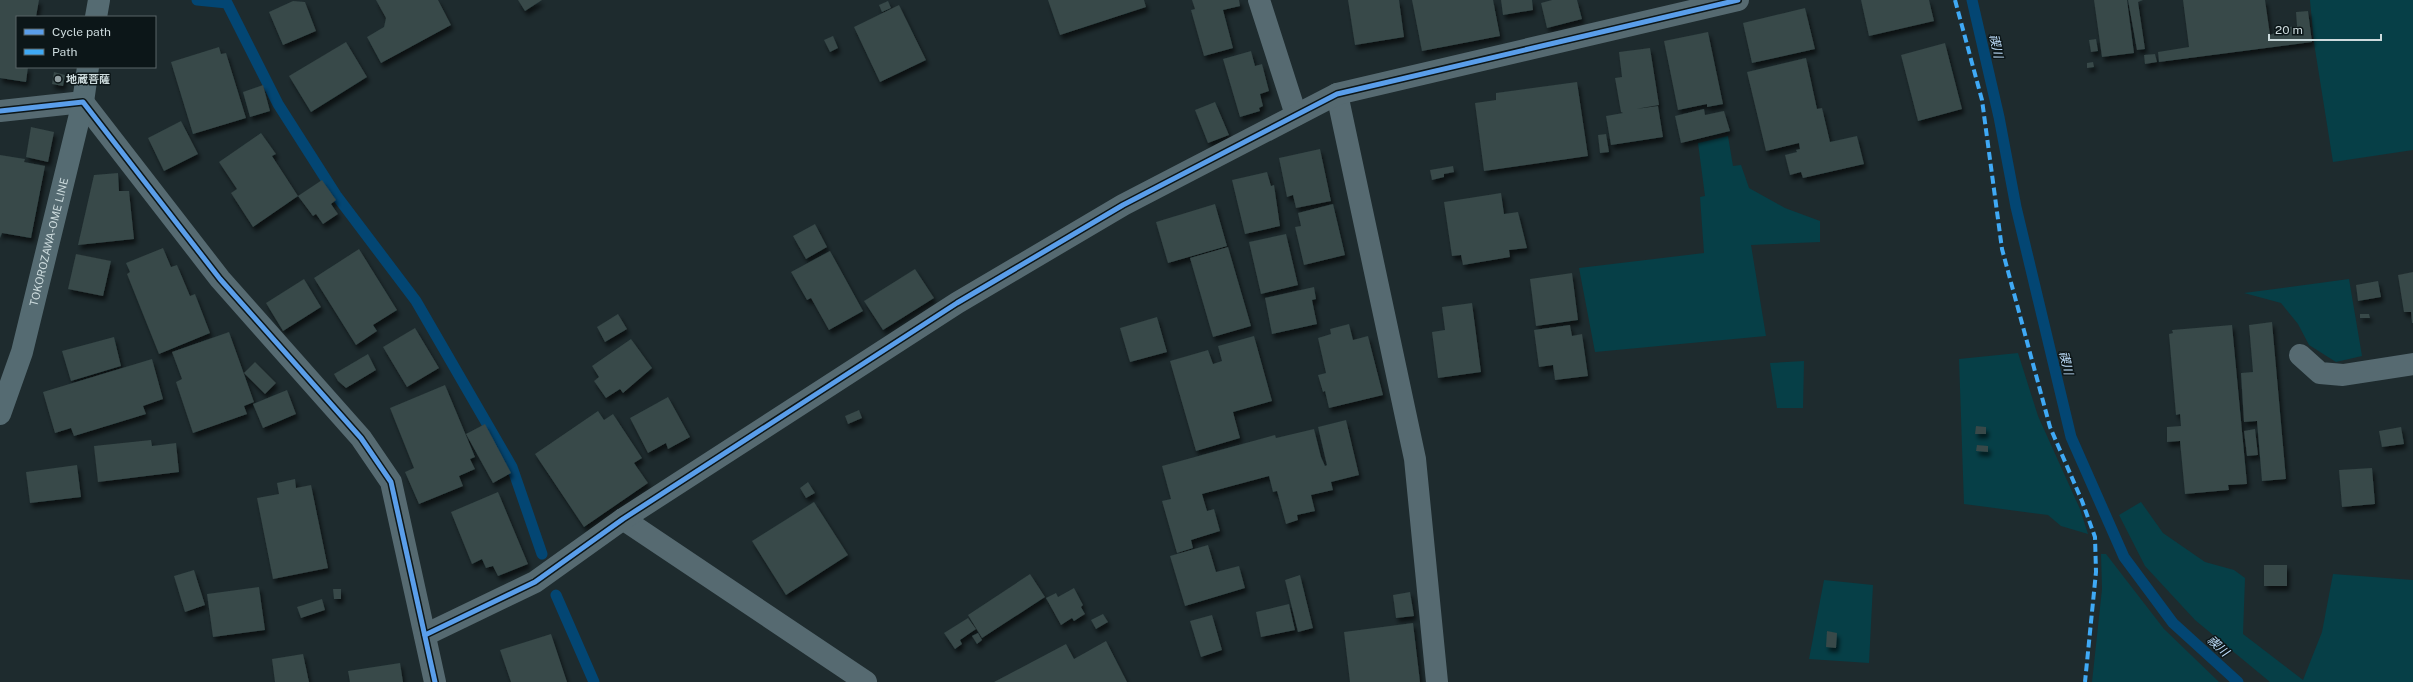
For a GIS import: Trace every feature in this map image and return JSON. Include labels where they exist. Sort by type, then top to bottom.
[{"type":"main road","name":"TOKOROZAWA-OME LINE","points":[[0,414],[22,352],[82,102],[88,68]]},
{"type":"street","points":[[1259,0],[1296,115]]},
{"type":"street","points":[[425,635],[535,582],[623,519],[957,303],[1123,205],[1337,94],[1738,0]]},
{"type":"street","points":[[1337,94],[1415,459],[1437,682]]},
{"type":"street","points":[[0,111],[82,102],[220,279],[361,438],[392,482],[435,682]]},
{"type":"street","points":[[2300,355],[2320,372],[2344,375],[2413,364]]},
{"type":"street","points":[[623,519],[866,682]]},
{"type":"shaded area","points":[[2310,0],[2413,0],[2413,150],[2333,162],[2314,43]]},
{"type":"shaded area","points":[[1728,136],[1733,166],[1741,165],[1749,188],[1785,208],[1820,221],[1820,242],[1751,245],[1766,336],[1595,352],[1579,268],[1704,253],[1700,197],[1705,196],[1698,143]]},
{"type":"shaded area","points":[[2349,279],[2362,356],[2336,362],[2309,345],[2298,324],[2281,303],[2244,293]]},
{"type":"shaded area","points":[[2018,353],[2038,416],[2080,509],[2088,534],[2061,526],[2048,515],[1964,504],[1959,359]]},
{"type":"shaded area","points":[[1804,361],[1803,408],[1777,408],[1770,363]]},
{"type":"shaded area","points":[[2141,502],[2163,533],[2205,562],[2234,570],[2245,578],[2243,634],[2303,680],[2322,632],[2333,574],[2413,580],[2413,682],[2270,682],[2195,620],[2145,566],[2119,515]]},
{"type":"shaded area","points":[[2101,554],[2106,554],[2164,629],[2219,682],[2092,682],[2102,589]]},
{"type":"shaded area","points":[[1824,580],[1873,585],[1869,663],[1809,659]]},
{"type":"building","points":[[0,0],[39,0],[36,16],[16,16],[16,68],[28,68],[26,82],[0,78]]},
{"type":"building","points":[[376,0],[438,0],[451,25],[381,63],[367,37],[384,27],[386,18]]},
{"type":"building","points":[[518,0],[542,0],[525,11]]},
{"type":"building","points":[[1048,0],[1144,0],[1146,7],[1060,35]]},
{"type":"building","points":[[1192,0],[1239,0],[1240,6],[1223,10],[1233,48],[1204,56],[1191,10],[1195,9]]},
{"type":"building","points":[[1348,0],[1399,0],[1404,37],[1355,45]]},
{"type":"building","points":[[1412,0],[1493,0],[1500,36],[1422,51]]},
{"type":"building","points":[[1501,0],[1532,0],[1533,10],[1503,15]]},
{"type":"building","points":[[1552,0],[1577,0],[1582,19],[1547,28],[1541,3]]},
{"type":"building","points":[[1861,0],[1929,0],[1934,21],[1869,36]]},
{"type":"building","points":[[2094,0],[2127,0],[2134,53],[2102,57]]},
{"type":"building","points":[[2128,0],[2143,0],[2138,2],[2145,49],[2137,50]]},
{"type":"building","points":[[2183,0],[2265,0],[2270,35],[2275,33],[2275,29],[2297,26],[2296,12],[2308,11],[2312,42],[2159,62],[2158,52],[2189,47]]},
{"type":"building","points":[[293,1],[305,2],[316,31],[283,45],[269,12]]},
{"type":"building","points":[[888,1],[891,8],[882,12],[879,5]]},
{"type":"building","points":[[899,5],[926,60],[880,82],[854,27]]},
{"type":"building","points":[[1805,8],[1815,49],[1752,63],[1743,23]]},
{"type":"building","points":[[1708,32],[1723,104],[1707,107],[1707,104],[1678,110],[1664,41]]},
{"type":"building","points":[[833,36],[838,48],[830,52],[824,40]]},
{"type":"building","points":[[2096,39],[2098,51],[2091,52],[2089,40]]},
{"type":"building","points":[[346,42],[367,77],[311,112],[289,76]]},
{"type":"building","points":[[1945,43],[1962,109],[1918,121],[1901,55]]},
{"type":"building","points":[[219,47],[221,54],[226,53],[246,118],[193,134],[171,62]]},
{"type":"building","points":[[1650,48],[1659,105],[1636,109],[1658,106],[1663,137],[1611,145],[1606,116],[1623,113],[1621,112],[1615,78],[1622,77],[1619,52]]},
{"type":"building","points":[[1251,51],[1255,66],[1262,64],[1269,91],[1260,94],[1263,106],[1259,108],[1260,111],[1240,117],[1223,59]]},
{"type":"building","points":[[2155,54],[2157,62],[2145,64],[2144,55]]},
{"type":"building","points":[[1806,58],[1817,109],[1822,108],[1830,142],[1857,136],[1864,164],[1803,178],[1801,172],[1790,175],[1785,155],[1797,152],[1796,150],[1800,149],[1799,143],[1766,151],[1747,72]]},
{"type":"building","points":[[2093,62],[2094,67],[2087,68],[2087,63]]},
{"type":"building","points":[[54,72],[65,75],[63,86],[52,84]]},
{"type":"building","points":[[1577,82],[1588,156],[1484,171],[1475,103],[1496,100],[1496,93]]},
{"type":"building","points":[[263,85],[270,111],[250,117],[243,92]]},
{"type":"building","points":[[1215,102],[1229,135],[1208,143],[1195,110]]},
{"type":"building","points":[[1704,109],[1705,115],[1724,111],[1730,131],[1681,143],[1675,116]]},
{"type":"building","points":[[181,121],[198,154],[164,171],[148,138]]},
{"type":"building","points":[[31,127],[54,132],[48,162],[26,157]]},
{"type":"building","points":[[261,133],[276,154],[272,156],[298,196],[253,227],[231,193],[237,189],[219,162]]},
{"type":"building","points":[[1606,134],[1609,152],[1600,153],[1598,135]]},
{"type":"building","points":[[1320,149],[1331,201],[1296,208],[1293,195],[1287,197],[1279,158]]},
{"type":"building","points":[[0,155],[25,159],[24,162],[45,166],[31,238],[2,233],[0,238]]},
{"type":"building","points":[[1453,166],[1454,172],[1444,174],[1444,177],[1432,180],[1430,170]]},
{"type":"building","points":[[1267,172],[1271,186],[1274,185],[1280,226],[1245,234],[1232,180]]},
{"type":"building","points":[[118,173],[119,191],[129,191],[134,239],[78,245],[94,175]]},
{"type":"building","points":[[322,180],[336,200],[331,204],[338,214],[323,224],[316,214],[313,216],[298,196]]},
{"type":"building","points":[[1501,193],[1504,214],[1518,212],[1527,248],[1509,250],[1510,257],[1463,265],[1461,255],[1452,256],[1444,202]]},
{"type":"building","points":[[1215,204],[1227,246],[1168,263],[1156,222]]},
{"type":"building","points":[[1333,204],[1345,255],[1304,265],[1295,227],[1301,226],[1298,213]]},
{"type":"building","points":[[815,224],[827,247],[806,259],[793,236]]},
{"type":"building","points":[[1286,234],[1298,285],[1261,294],[1249,242]]},
{"type":"building","points":[[1228,247],[1251,326],[1213,337],[1190,258]]},
{"type":"building","points":[[163,248],[171,267],[177,265],[190,296],[195,294],[210,333],[159,354],[127,274],[130,272],[126,263]]},
{"type":"building","points":[[359,249],[397,310],[373,325],[377,331],[356,345],[314,278]]},
{"type":"building","points":[[830,251],[863,311],[829,330],[811,298],[807,300],[791,272]]},
{"type":"building","points":[[76,254],[111,261],[103,296],[68,289]]},
{"type":"building","points":[[915,269],[934,298],[883,330],[864,301]]},
{"type":"building","points":[[2413,272],[2412,323],[2411,312],[2404,312],[2398,275]]},
{"type":"building","points":[[1572,273],[1578,320],[1536,326],[1530,279]]},
{"type":"building","points":[[304,279],[321,307],[283,331],[266,303]]},
{"type":"building","points":[[2378,281],[2381,297],[2358,301],[2356,285]]},
{"type":"building","points":[[1314,287],[1316,299],[1312,300],[1317,324],[1272,334],[1265,298]]},
{"type":"building","points":[[1472,303],[1481,372],[1438,378],[1432,332],[1445,330],[1442,307]]},
{"type":"building","points":[[618,314],[627,329],[605,342],[597,327]]},
{"type":"building","points":[[2360,314],[2369,314],[2370,318],[2360,318]]},
{"type":"building","points":[[1157,317],[1167,352],[1130,362],[1120,328]]},
{"type":"building","points":[[2272,322],[2286,479],[2262,481],[2257,421],[2244,422],[2241,373],[2253,372],[2249,325]]},
{"type":"building","points":[[1349,324],[1353,340],[1368,336],[1383,395],[1329,408],[1325,391],[1323,392],[1318,375],[1326,373],[1318,338],[1331,334],[1330,329]]},
{"type":"building","points":[[1570,325],[1572,336],[1582,334],[1588,376],[1555,380],[1553,365],[1539,367],[1534,330]]},
{"type":"building","points":[[2232,325],[2247,484],[2228,485],[2229,490],[2185,494],[2180,441],[2167,442],[2167,427],[2181,426],[2180,414],[2176,415],[2169,334],[2173,333],[2172,330]]},
{"type":"building","points":[[415,328],[439,368],[407,387],[383,347]]},
{"type":"building","points":[[229,332],[254,402],[244,406],[247,414],[193,433],[176,382],[182,379],[172,352]]},
{"type":"building","points":[[1254,336],[1272,401],[1233,412],[1240,438],[1196,451],[1170,361],[1208,350],[1213,364],[1222,361],[1218,346]]},
{"type":"building","points":[[114,337],[121,366],[71,381],[62,351]]},
{"type":"building","points":[[631,339],[652,368],[623,393],[620,389],[606,398],[594,381],[599,377],[592,366]]},
{"type":"building","points":[[368,354],[376,370],[346,388],[338,381],[334,374]]},
{"type":"building","points":[[152,359],[163,399],[143,406],[146,414],[74,436],[71,428],[55,433],[43,392]]},
{"type":"building","points":[[255,362],[276,383],[265,394],[244,373]]},
{"type":"building","points":[[445,385],[475,457],[470,459],[475,469],[459,476],[463,486],[419,504],[405,472],[414,468],[390,408]]},
{"type":"building","points":[[287,390],[296,414],[263,428],[253,404]]},
{"type":"building","points":[[668,397],[690,437],[668,449],[666,443],[648,453],[630,418]]},
{"type":"building","points":[[859,410],[862,418],[848,424],[845,416]]},
{"type":"building","points":[[598,411],[604,420],[613,414],[642,458],[634,463],[648,483],[584,527],[535,454]]},
{"type":"building","points":[[1346,420],[1359,475],[1331,482],[1333,490],[1311,495],[1315,511],[1297,515],[1298,520],[1286,524],[1277,491],[1273,492],[1269,476],[1202,494],[1207,511],[1214,509],[1220,531],[1191,540],[1193,548],[1177,553],[1162,501],[1171,499],[1162,466],[1275,435],[1276,438],[1314,429],[1321,457],[1325,466],[1327,465],[1318,427]]},
{"type":"building","points":[[485,424],[511,473],[493,483],[466,434]]},
{"type":"building","points":[[1976,426],[1986,427],[1986,434],[1975,434]]},
{"type":"building","points":[[2401,427],[2404,444],[2382,447],[2379,431]]},
{"type":"building","points":[[2255,429],[2258,455],[2247,456],[2244,431]]},
{"type":"building","points":[[151,440],[152,446],[176,443],[179,472],[98,482],[94,446]]},
{"type":"building","points":[[1977,445],[1988,446],[1988,452],[1976,451]]},
{"type":"building","points":[[77,465],[81,497],[30,503],[26,472]]},
{"type":"building","points":[[2372,468],[2375,504],[2342,507],[2339,470]]},
{"type":"building","points":[[295,479],[296,488],[311,485],[328,568],[273,579],[257,498],[279,494],[277,483]]},
{"type":"building","points":[[808,482],[815,493],[806,498],[800,488]]},
{"type":"building","points":[[498,492],[528,564],[498,576],[493,566],[486,568],[482,559],[472,564],[451,512]]},
{"type":"building","points":[[814,502],[848,555],[786,595],[752,541]]},
{"type":"building","points":[[1208,545],[1216,572],[1239,566],[1245,588],[1185,606],[1170,556]]},
{"type":"building","points":[[2264,565],[2287,565],[2287,586],[2264,586]]},
{"type":"building","points":[[194,570],[205,605],[185,612],[174,576]]},
{"type":"building","points":[[1030,574],[1045,597],[982,638],[968,615]]},
{"type":"building","points":[[1300,575],[1313,628],[1298,632],[1285,580]]},
{"type":"building","points":[[259,587],[265,630],[213,637],[207,594]]},
{"type":"building","points":[[1074,588],[1083,605],[1081,607],[1085,614],[1074,621],[1072,618],[1061,625],[1046,598],[1056,593],[1058,597]]},
{"type":"building","points":[[333,589],[341,589],[341,599],[334,599]]},
{"type":"building","points":[[1410,592],[1414,616],[1396,618],[1393,595]]},
{"type":"building","points":[[322,599],[325,610],[301,618],[297,607]]},
{"type":"building","points":[[1289,604],[1295,630],[1261,637],[1256,612]]},
{"type":"building","points":[[1103,614],[1108,622],[1096,629],[1091,620]]},
{"type":"building","points":[[1212,615],[1222,650],[1201,657],[1190,621]]},
{"type":"building","points":[[968,618],[976,629],[960,640],[962,644],[955,649],[944,633]]},
{"type":"building","points":[[1413,623],[1420,682],[1350,682],[1344,632]]},
{"type":"building","points":[[1827,631],[1837,633],[1836,648],[1826,647]]},
{"type":"building","points":[[978,633],[982,640],[977,644],[972,636]]},
{"type":"building","points":[[551,634],[567,682],[511,682],[500,650]]},
{"type":"building","points":[[1106,641],[1127,682],[994,682],[1066,644],[1074,659]]},
{"type":"building","points":[[303,654],[309,682],[275,682],[272,659]]},
{"type":"building","points":[[400,663],[403,682],[350,682],[348,671]]},
{"type":"waterway","points":[[197,0],[227,3],[278,104],[336,195],[416,301],[512,467],[542,554]]},
{"type":"waterway","name":"禊川","points":[[1972,0],[1999,117],[2016,207],[2071,437],[2124,557],[2173,623],[2238,682]]},
{"type":"waterway","points":[[556,595],[594,682]]},
{"type":"marked path","points":[[1955,0],[1982,100],[2002,249],[2050,427],[2082,501],[2095,537],[2096,572],[2085,682]]},
{"type":"cycle path","points":[[425,635],[535,582],[623,519],[957,303],[1123,205],[1337,94],[1738,0]]},
{"type":"cycle path","points":[[0,111],[83,102],[220,279],[361,438],[391,482],[435,682]]},
{"type":"place","name":"地蔵菩薩","points":[[58,79]]}]
